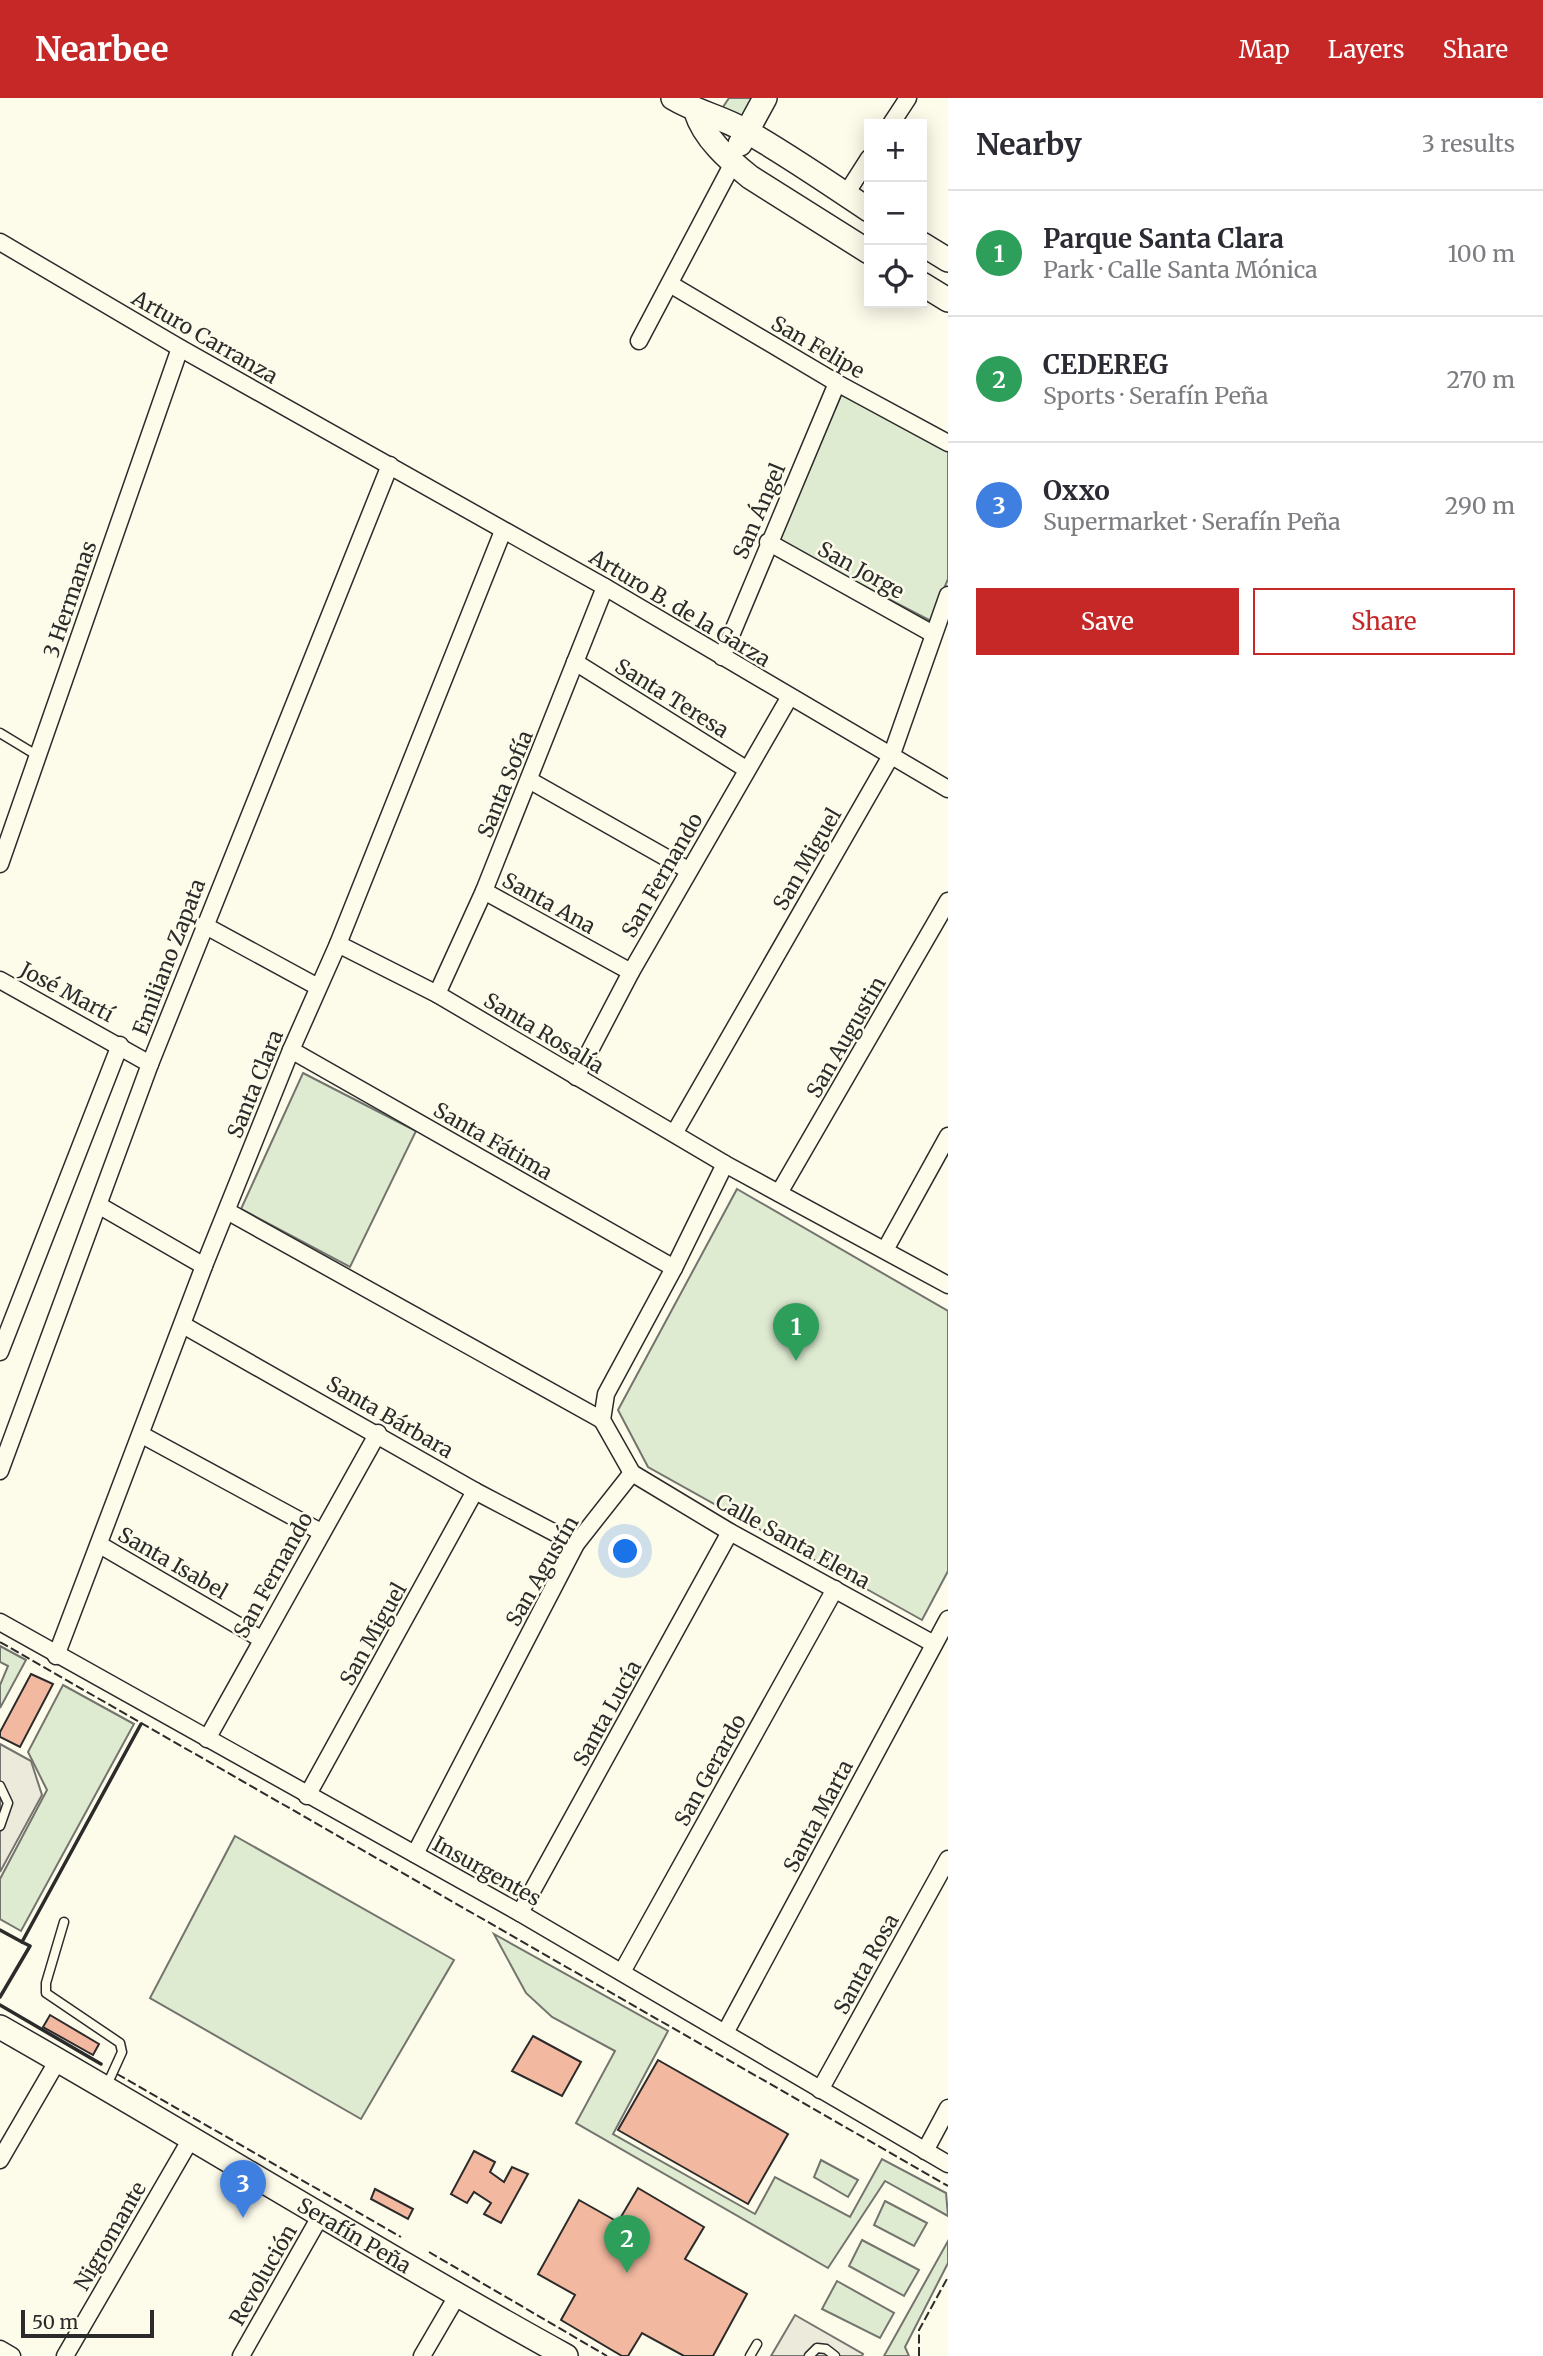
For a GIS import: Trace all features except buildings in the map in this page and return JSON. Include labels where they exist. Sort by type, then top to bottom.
[{"type":"main road","points":[[673,98],[745,130],[864,206]]},
{"type":"main road","points":[[733,163],[745,130],[765,98]]},
{"type":"main road","points":[[705,112],[733,163],[765,188],[864,249]]},
{"type":"main road","points":[[927,287],[948,300]]},
{"type":"main road","name":"Serafín Peña","points":[[0,2027],[192,2137],[457,2296],[566,2356]]},
{"type":"street","points":[[894,119],[908,98]]},
{"type":"street","points":[[639,341],[733,163]]},
{"type":"street","points":[[846,194],[864,166]]},
{"type":"street","name":"Arturo Carranza","points":[[0,242],[180,348],[390,465]]},
{"type":"street","name":"San Felipe","points":[[670,284],[837,383],[948,443]]},
{"type":"street","name":"3 Hermanas","points":[[0,864],[180,348]]},
{"type":"street","name":"San Ángel","points":[[722,657],[837,383]]},
{"type":"street","name":"Arturo B. de la Garza","points":[[390,465],[605,587],[789,698],[892,754],[948,789]]},
{"type":"street","name":"Emiliano Zapata","points":[[0,1471],[100,1206],[150,1064],[390,465]]},
{"type":"street","name":"Santa Clara","points":[[56,1656],[204,1266],[291,1050],[338,944],[503,531]]},
{"type":"street","name":"San Jorge","points":[[768,542],[933,634]]},
{"type":"street","name":"Santa Sofía","points":[[438,994],[484,891],[605,587]]},
{"type":"street","name":"San Miguel","points":[[675,1132],[892,754],[948,595]]},
{"type":"street","name":"Santa Teresa","points":[[575,662],[746,769]]},
{"type":"street","name":"San Fernando","points":[[576,1077],[688,870],[789,698]]},
{"type":"street","points":[[529,780],[688,870]]},
{"type":"street","name":"Santa Ana","points":[[484,891],[631,972]]},
{"type":"street","name":"San Augustin","points":[[779,1193],[948,901]]},
{"type":"street","points":[[204,925],[318,987]]},
{"type":"street","name":"Santa Rosalía","points":[[338,944],[438,994],[725,1164],[948,1285]]},
{"type":"street","name":"José Martí","points":[[0,980],[150,1064]]},
{"type":"street","points":[[0,1352],[120,1045]]},
{"type":"street","name":"Santa Fátima","points":[[291,1050],[674,1268]]},
{"type":"street","points":[[885,1250],[948,1136]]},
{"type":"street","points":[[602,1420],[606,1394],[674,1268],[725,1164]]},
{"type":"street","points":[[100,1206],[204,1266]]},
{"type":"street","points":[[227,1211],[602,1420],[632,1473]]},
{"type":"street","name":"Santa Bárbara","points":[[183,1325],[378,1433],[475,1492],[576,1544]]},
{"type":"street","name":"San Fernando","points":[[207,1739],[378,1433]]},
{"type":"street","points":[[142,1435],[321,1532]]},
{"type":"street","name":"Calle Santa Elena","points":[[632,1473],[730,1532],[934,1644]]},
{"type":"street","name":"San Agustín","points":[[415,1854],[576,1544],[632,1473]]},
{"type":"street","name":"San Miguel","points":[[307,1796],[475,1492]]},
{"type":"street","name":"Santa Lucía","points":[[520,1913],[730,1532]]},
{"type":"street","name":"Santa Isabel","points":[[100,1545],[261,1639]]},
{"type":"street","name":"San Gerardo","points":[[622,1972],[835,1589]]},
{"type":"street","name":"Santa Marta","points":[[725,2034],[948,1619]]},
{"type":"street","name":"Insurgentes","points":[[0,1622],[56,1656],[520,1913],[948,2164]]},
{"type":"street","name":"Santa Rosa","points":[[820,2090],[948,1858]]},
{"type":"street","points":[[0,2160],[58,2060]]},
{"type":"street","points":[[925,2151],[948,2108]]},
{"type":"street","name":"Nigromante","points":[[65,2356],[192,2137]]},
{"type":"street","name":"Revolución","points":[[241,2356],[321,2215]]},
{"type":"street","points":[[422,2356],[457,2296]]},
{"type":"street","points":[[0,2349],[12,2356]]},
{"type":"lane","points":[[0,733],[19,747],[38,755]]},
{"type":"lane","points":[[0,1786],[8,1803],[0,1825]]},
{"type":"lane","points":[[64,1922],[46,1983],[46,1993],[120,2043],[122,2052],[106,2087]]},
{"type":"lane","points":[[750,2356],[757,2344]]},
{"type":"lane","points":[[809,2356],[817,2348],[822,2348],[835,2356]]},
{"type":"green space","points":[[729,98],[754,98],[737,125],[719,113]]},
{"type":"green space","points":[[843,390],[948,447],[948,579],[931,621],[778,542]]},
{"type":"green space","points":[[303,1073],[416,1131],[350,1267],[241,1209]]},
{"type":"green space","points":[[737,1189],[948,1311],[948,1571],[922,1620],[648,1467],[618,1410]]},
{"type":"green space","points":[[0,1646],[26,1660],[0,1708],[0,1685],[8,1666],[0,1662]]},
{"type":"green space","points":[[63,1685],[134,1724],[21,1931],[0,1919],[0,1879],[47,1790],[28,1752]]},
{"type":"green space","points":[[235,1836],[454,1960],[361,2119],[150,1998]]},
{"type":"green space","points":[[494,1934],[668,2031],[613,2134],[755,2214],[775,2177],[850,2217],[882,2159],[946,2193],[948,2216],[885,2181],[828,2268],[576,2123],[615,2051],[552,2017],[526,1993]]},
{"type":"green space","points":[[821,2160],[858,2180],[848,2197],[814,2177]]},
{"type":"green space","points":[[885,2201],[927,2223],[914,2246],[874,2225]]},
{"type":"green space","points":[[862,2240],[919,2270],[904,2296],[849,2266]]},
{"type":"green space","points":[[948,2241],[948,2263],[905,2347],[909,2356],[884,2356]]},
{"type":"green space","points":[[837,2281],[894,2313],[880,2338],[822,2309]]},
{"type":"shaded area","points":[[0,1744],[31,1761],[42,1795],[0,1872]]},
{"type":"shaded area","points":[[795,2315],[863,2354],[862,2356],[771,2356]]},
{"type":"fence","points":[[0,1642],[948,2186]]},
{"type":"fence","points":[[117,2074],[401,2237]]},
{"type":"fence","points":[[429,2252],[607,2356]]},
{"type":"fence","points":[[919,2356],[919,2330],[948,2277]]},
{"type":"wall","points":[[0,1997],[30,1946],[22,1942],[141,1724]]},
{"type":"wall","points":[[0,1930],[22,1942]]},
{"type":"wall","points":[[0,2005],[101,2064]]},
{"type":"place","name":"Parque Santa Clara","points":[[796,1361]]},
{"type":"place","name":"Oxxo","points":[[243,2218]]},
{"type":"place","name":"CEDEREG","points":[[627,2273]]}]
